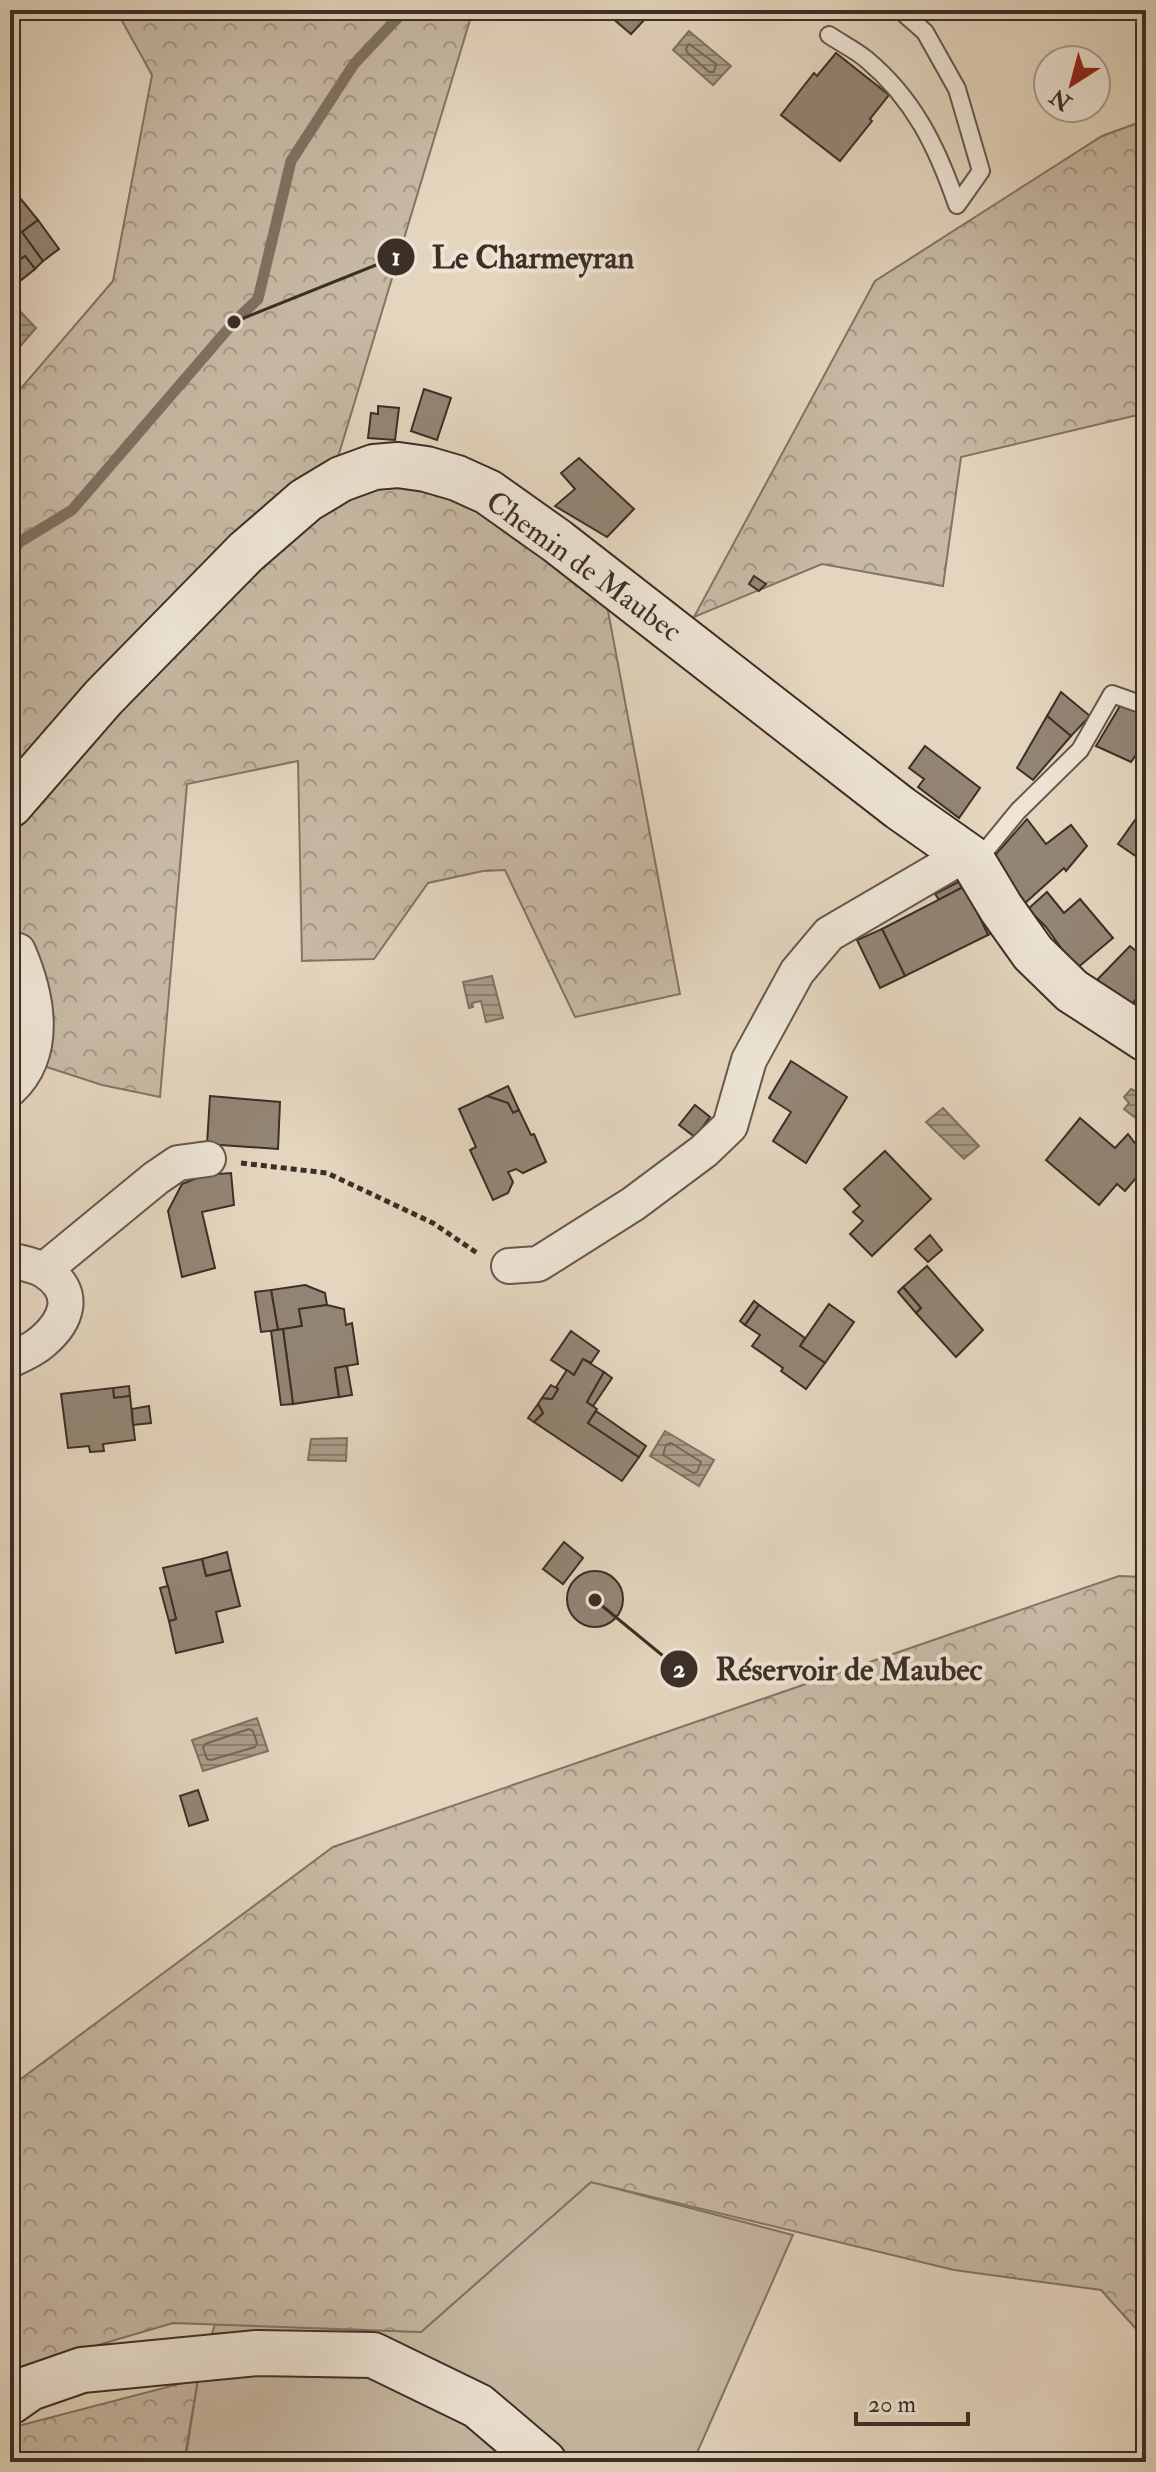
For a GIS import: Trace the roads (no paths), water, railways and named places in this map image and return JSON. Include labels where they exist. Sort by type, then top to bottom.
[{"type":"street","name":"Chemin de Maubec","points":[[10,805],[103,698],[246,552],[306,500],[341,479],[374,467],[398,465],[437,472],[488,492],[557,541],[900,808],[971,858],[1033,953],[1072,991],[1146,1039]]},
{"type":"street","points":[[509,1266],[538,1264],[633,1204],[704,1151],[730,1126],[749,1060],[797,972],[829,934],[954,861],[971,858]]},
{"type":"street","points":[[10,948],[18,951],[26,971],[36,1028],[30,1067],[10,1089]]},
{"type":"street","points":[[44,1270],[178,1163],[208,1159]]},
{"type":"street","points":[[10,1260],[44,1270],[59,1283],[66,1298],[63,1321],[41,1344],[10,1360]]},
{"type":"street","points":[[10,2402],[30,2388],[82,2370],[257,2353],[373,2355],[478,2406],[544,2462]]},
{"type":"lane","points":[[829,35],[866,58],[908,102],[940,156],[957,205],[981,171],[957,89],[925,32],[900,10]]},
{"type":"lane","points":[[971,858],[986,850],[1018,811],[1080,750],[1112,694],[1146,706]]},
{"type":"water","points":[[689,31],[731,66],[713,85],[673,50]]},
{"type":"water","points":[[16,307],[36,328],[10,358],[10,313]]},
{"type":"water","points":[[492,976],[503,1018],[486,1022],[481,1001],[472,1003],[473,1007],[469,1008],[463,982]]},
{"type":"water","points":[[1131,1089],[1146,1092],[1146,1126],[1124,1109],[1129,1103],[1124,1097]]},
{"type":"water","points":[[943,1108],[979,1146],[964,1159],[926,1122]]},
{"type":"water","points":[[665,1431],[714,1460],[699,1486],[650,1456]]},
{"type":"water","points":[[347,1438],[346,1461],[308,1460],[311,1439]]},
{"type":"water","points":[[257,1718],[268,1751],[203,1771],[192,1740]]},
{"type":"waterway","points":[[10,562],[18,543],[72,510],[234,322],[258,299],[291,161],[354,64],[405,10]]},
{"type":"place","name":"Le Charmeyran","points":[[234,322]]},
{"type":"place","name":"Réservoir de Maubec","points":[[595,1600]]}]
